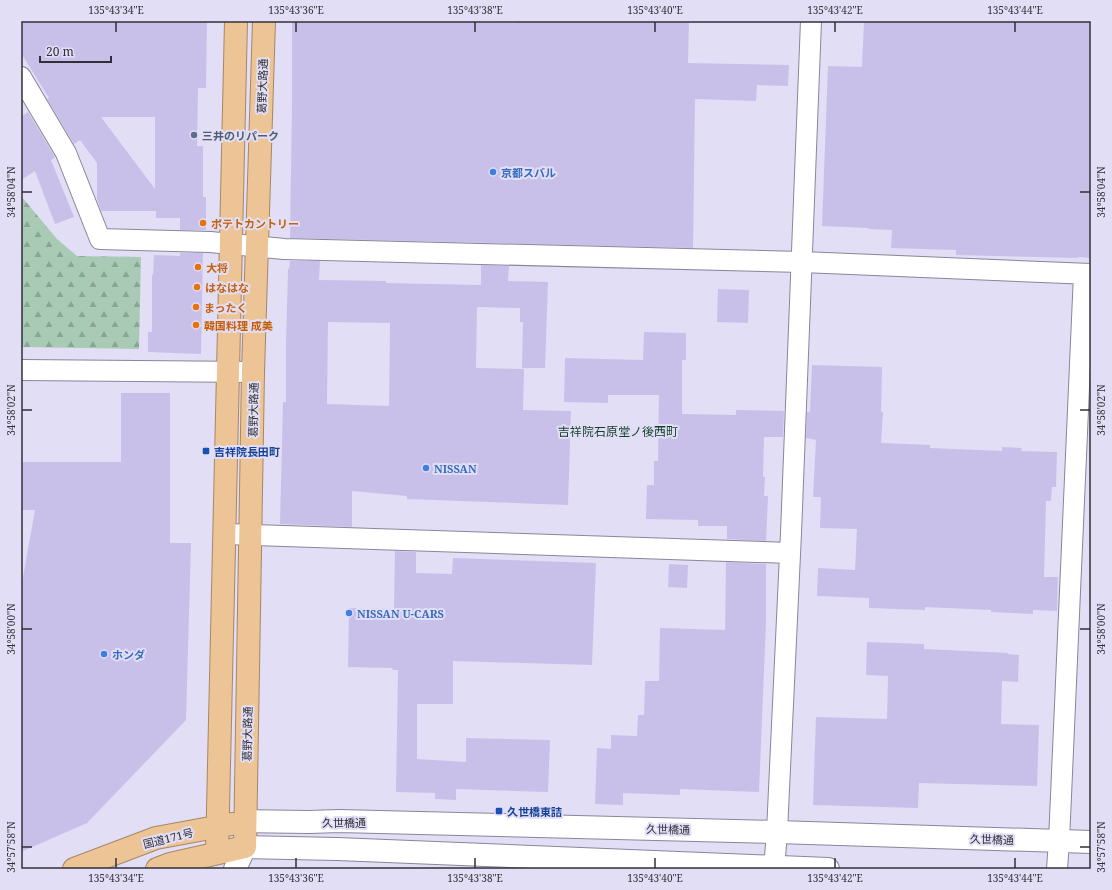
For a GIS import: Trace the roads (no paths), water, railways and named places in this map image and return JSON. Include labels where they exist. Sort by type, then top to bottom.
[{"type":"highway","points":[[223,861],[218,826],[236,21]]},
{"type":"highway","name":"葛野大路通","points":[[245,847],[253,372],[264,21]]},
{"type":"highway","name":"国道171号","points":[[74,869],[156,838],[246,821]]},
{"type":"highway","points":[[156,869],[170,864],[223,861],[245,847]]},
{"type":"street","points":[[774,868],[790,552],[810,21]]},
{"type":"street","points":[[21,77],[66,153],[100,239],[210,242],[284,249],[802,262],[1088,274],[1057,869]]},
{"type":"street","points":[[21,370],[253,372]]},
{"type":"street","points":[[225,534],[790,552]]},
{"type":"street","name":"久世橋通","points":[[246,821],[339,821],[777,832],[1091,842]]},
{"type":"street","points":[[236,869],[245,847],[338,849],[774,868],[828,869]]},
{"type":"place","name":"三井のリパーク","points":[[194,135]]},
{"type":"place","name":"京都スバル","points":[[493,172]]},
{"type":"place","name":"ポテトカントリー","points":[[203,223]]},
{"type":"place","name":"大将","points":[[198,267]]},
{"type":"place","name":"はなはな","points":[[197,287]]},
{"type":"place","name":"まったく","points":[[196,307]]},
{"type":"place","name":"韓国料理 成美","points":[[196,325]]},
{"type":"place","name":"吉祥院長田町","points":[[206,451]]},
{"type":"place","name":"NISSAN","points":[[426,468]]},
{"type":"place","name":"NISSAN U-CARS","points":[[349,613]]},
{"type":"place","name":"ホンダ","points":[[104,654]]},
{"type":"place","name":"久世橋東詰","points":[[499,811]]},
{"type":"district","name":"吉祥院石原堂ノ後西町","points":[[618,431]]}]
